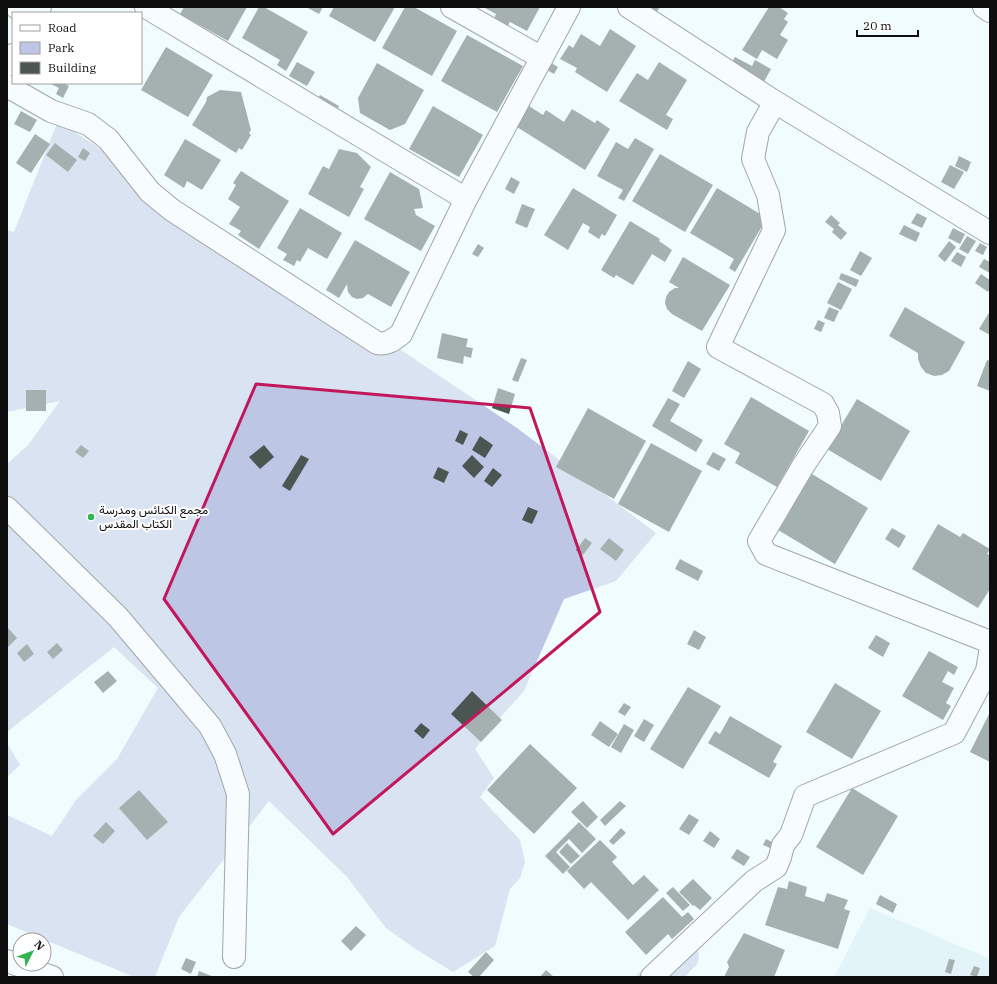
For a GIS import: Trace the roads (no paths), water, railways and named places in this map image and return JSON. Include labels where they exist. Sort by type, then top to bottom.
[{"type":"street","points":[[146,7],[466,199]]},
{"type":"street","points":[[452,7],[542,58]]},
{"type":"street","points":[[7,86],[51,111],[88,124],[108,139],[150,192],[172,210],[377,343],[388,343],[401,334],[466,199],[569,7]]},
{"type":"street","points":[[629,7],[775,102],[990,233]]},
{"type":"street","points":[[984,7],[990,11]]},
{"type":"street","points":[[775,102],[758,132],[753,159],[768,196],[774,230],[718,347],[823,404],[828,413],[830,426],[803,466],[759,540],[766,554],[990,642]]},
{"type":"street","points":[[7,508],[118,617],[210,726],[225,754],[238,794],[234,957]]},
{"type":"street","points":[[652,977],[754,881],[776,867],[783,845],[791,835],[805,796],[954,733],[989,665]]},
{"type":"street","points":[[7,960],[45,976]]},
{"type":"place","name":"مجمع الكنائس ومدرسة الكتاب المقدس","points":[[91,517]]}]
